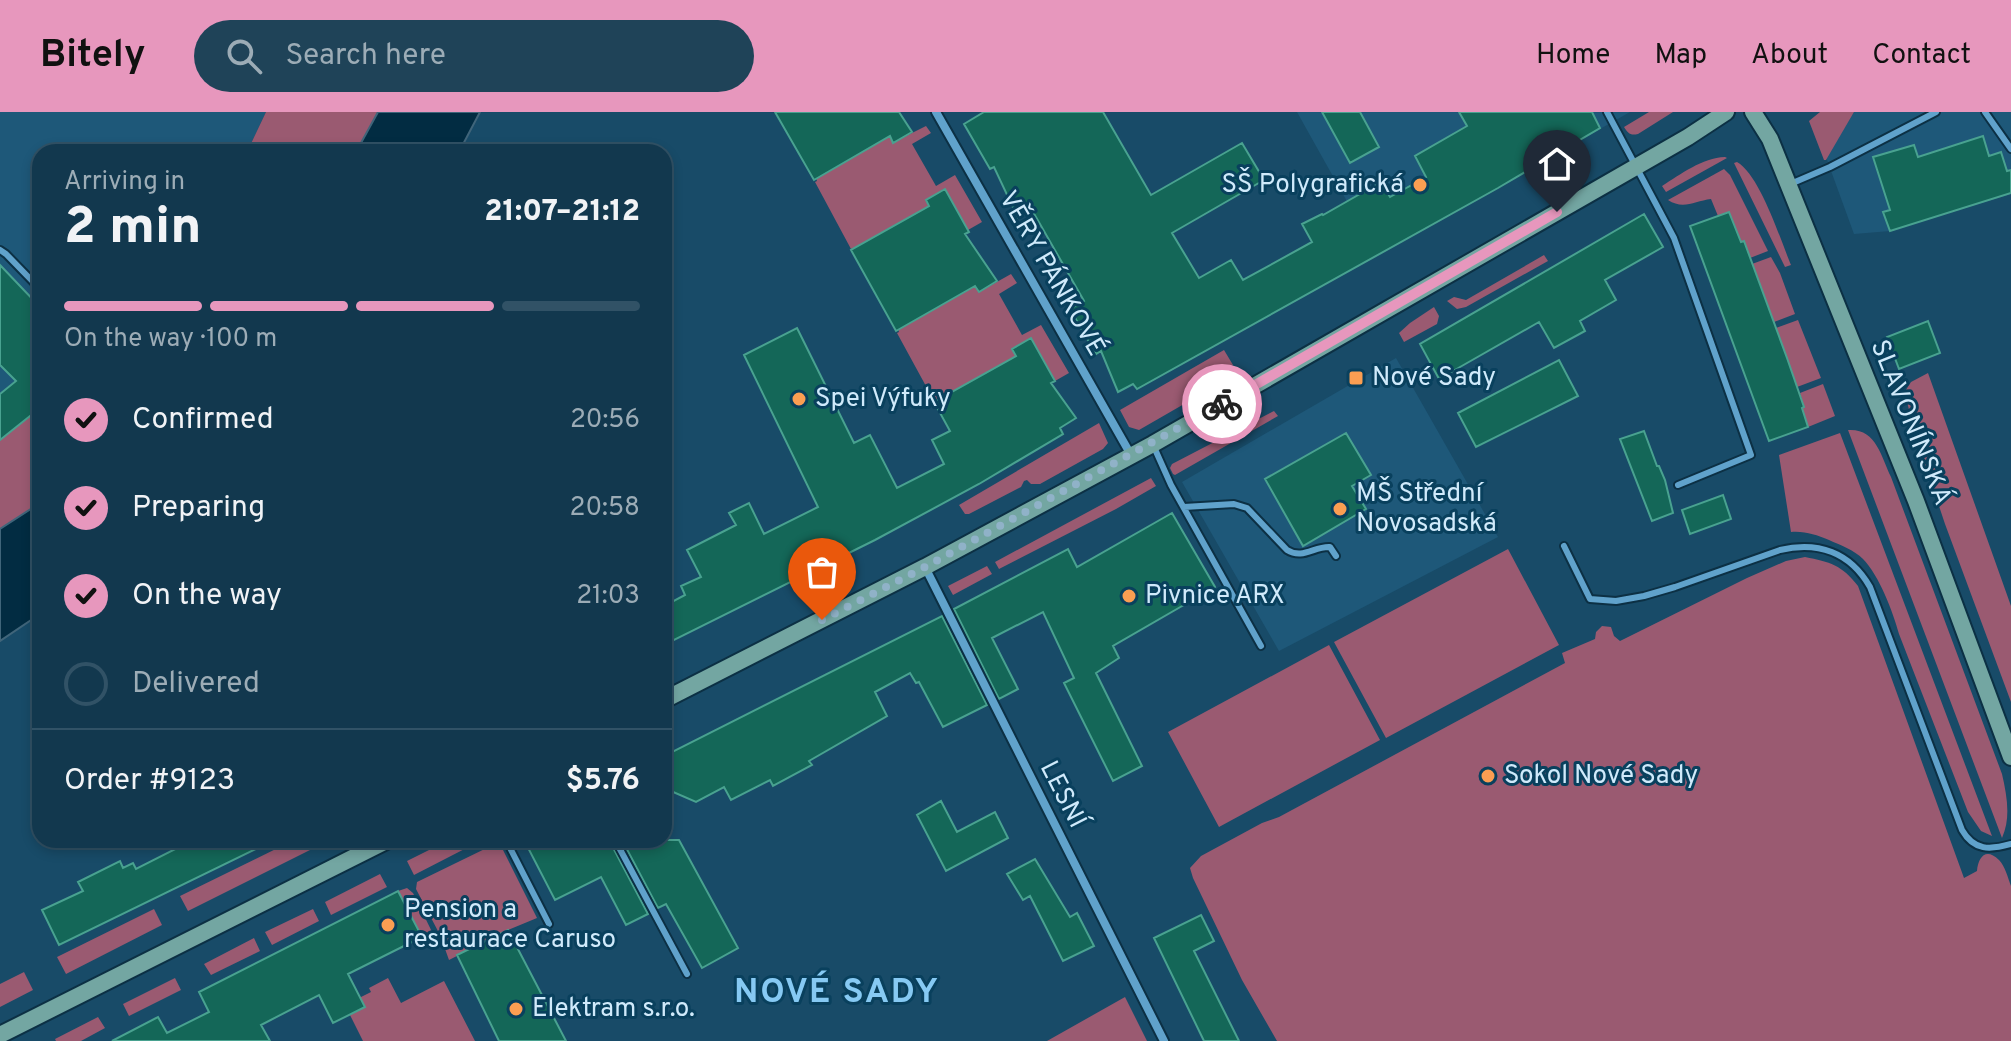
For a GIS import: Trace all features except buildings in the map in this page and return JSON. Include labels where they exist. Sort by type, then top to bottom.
[{"type":"main road","points":[[672,696],[925,567],[1153,444],[1635,168],[1726,112]]},
{"type":"main road","name":"SLAVONÍNSKÁ","points":[[1753,112],[1770,139],[1916,501],[2011,757]]},
{"type":"main road","points":[[0,1035],[372,848]]},
{"type":"street","name":"VĚRY PÁNKOVÉ","points":[[936,112],[1131,455]]},
{"type":"street","name":"LESNÍ","points":[[925,567],[1164,1041]]},
{"type":"lane","points":[[1607,112],[1674,238],[1751,455],[1678,485]]},
{"type":"lane","points":[[1788,185],[1936,112]]},
{"type":"lane","points":[[1985,112],[2011,149]]},
{"type":"lane","points":[[0,250],[32,281]]},
{"type":"lane","points":[[1153,444],[1171,485],[1261,646]]},
{"type":"lane","points":[[1184,507],[1234,504],[1247,508],[1294,555],[1330,547],[1336,556]]},
{"type":"lane","points":[[1564,546],[1590,599],[1616,601],[1675,587],[1798,545],[1826,550],[1850,561],[1870,587],[1967,839],[1982,847],[2011,844]]},
{"type":"lane","points":[[510,848],[549,924]]},
{"type":"lane","points":[[619,848],[687,974]]},
{"type":"shaded area","points":[[0,112],[266,112],[251,144],[32,144],[32,397],[0,421]]},
{"type":"shaded area","points":[[266,112],[378,112],[360,144],[251,144]]},
{"type":"shaded area","points":[[378,112],[480,112],[463,144],[360,144]]},
{"type":"shaded area","name":"SŠ Polygrafická","points":[[1297,112],[1630,112],[1377,255]]},
{"type":"shaded area","points":[[1649,112],[1673,112],[1638,134],[1633,135],[1624,127]]},
{"type":"shaded area","points":[[1820,112],[1854,112],[1826,160],[1809,121]]},
{"type":"shaded area","points":[[1854,112],[2011,112],[2011,194],[1890,231],[1854,234],[1826,157]]},
{"type":"shaded area","points":[[926,126],[931,133],[912,144],[936,186],[955,175],[982,222],[968,230],[944,189],[926,200],[933,213],[851,249],[815,182],[816,178],[886,130],[894,142]]},
{"type":"shaded area","points":[[1725,157],[1666,192],[1662,186],[1700,163]]},
{"type":"shaded area","points":[[1737,162],[1754,180],[1761,193],[1791,265],[1785,267],[1734,163]]},
{"type":"shaded area","points":[[1724,169],[1730,175],[1768,251],[1750,258],[1729,212],[1718,216],[1711,199],[1684,205],[1668,200]]},
{"type":"shaded area","points":[[1544,255],[1548,261],[1466,307],[1457,309],[1447,301],[1454,297],[1466,300]]},
{"type":"shaded area","points":[[1771,257],[1795,314],[1774,322],[1752,264]]},
{"type":"shaded area","points":[[1011,274],[1017,283],[999,294],[1022,335],[1041,325],[1069,373],[1055,381],[1019,362],[937,401],[933,399],[897,333],[898,329],[971,279],[979,292]]},
{"type":"shaded area","points":[[1434,307],[1439,316],[1437,324],[1404,342],[1399,333]]},
{"type":"shaded area","points":[[1798,320],[1821,378],[1797,387],[1776,328]]},
{"type":"shaded area","points":[[1224,350],[1233,365],[1198,396],[1139,430],[1129,427],[1120,410]]},
{"type":"shaded area","name":"MŠ Střední Novosadská","points":[[1396,358],[1498,537],[1279,651],[1182,482]]},
{"type":"shaded area","points":[[1928,373],[2011,606],[2011,702],[1945,524],[1907,402],[1902,396],[1911,382]]},
{"type":"shaded area","points":[[1823,384],[1835,416],[1808,427],[1800,393]]},
{"type":"shaded area","points":[[1274,411],[1278,416],[1173,474],[1172,464]]},
{"type":"shaded area","points":[[32,412],[32,508],[0,529],[0,439]]},
{"type":"shaded area","points":[[1099,423],[1108,443],[1103,449],[1040,484],[1024,481],[1021,487],[969,514],[965,514],[959,505]]},
{"type":"shaded area","points":[[1848,430],[1871,438],[1891,477],[2002,774],[2007,815],[2002,838]]},
{"type":"shaded area","points":[[1840,433],[1992,836],[1981,831],[1968,812],[1875,574],[1863,559],[1847,548],[1815,535],[1791,532],[1779,455]]},
{"type":"shaded area","points":[[1151,478],[1156,486],[1116,509],[999,569],[995,562]]},
{"type":"shaded area","points":[[32,508],[32,619],[0,641],[0,529]]},
{"type":"shaded area","points":[[1508,549],[1559,645],[1386,738],[1334,642]]},
{"type":"shaded area","points":[[1805,557],[1835,566],[1858,586],[1964,878],[1977,871],[1981,858],[1987,854],[1994,856],[2005,869],[2011,886],[2011,1041],[1277,1041],[1242,980],[1193,878],[1190,868],[1201,856],[1565,663],[1562,653],[1595,639],[1596,632],[1602,626],[1611,627],[1620,641],[1747,578],[1786,561]]},
{"type":"shaded area","points":[[987,566],[992,574],[953,595],[948,586]]},
{"type":"shaded area","points":[[1329,645],[1380,740],[1219,827],[1168,732]]},
{"type":"shaded area","points":[[278,848],[314,848],[188,911],[180,896]]},
{"type":"shaded area","points":[[466,848],[414,875],[407,861],[431,849]]},
{"type":"shaded area","points":[[487,848],[502,848],[537,918],[449,960],[416,889],[417,882]]},
{"type":"shaded area","points":[[380,874],[387,887],[331,915],[325,902]]},
{"type":"shaded area","points":[[407,888],[413,893],[434,936],[424,941],[398,891]]},
{"type":"shaded area","points":[[154,909],[162,925],[66,974],[57,957]]},
{"type":"shaded area","points":[[313,909],[319,921],[272,945],[265,932]]},
{"type":"shaded area","points":[[254,938],[260,951],[211,975],[204,964]]},
{"type":"shaded area","points":[[24,972],[33,990],[0,1007],[0,984]]},
{"type":"shaded area","points":[[175,978],[181,990],[129,1016],[123,1004]]},
{"type":"shaded area","points":[[388,978],[401,1003],[444,981],[475,1041],[363,1041],[349,1013],[359,998],[371,992],[369,988]]},
{"type":"shaded area","points":[[1125,997],[1147,1041],[1047,1041]]},
{"type":"shaded area","points":[[98,1017],[105,1028],[81,1041],[56,1041],[55,1039]]},
{"type":"way so far","points":[[822,620],[1153,444],[1222,404]]},
{"type":"place","name":"SŠ Polygrafická","points":[[1420,185]]},
{"type":"place","name":"Nové Sady","points":[[1356,378]]},
{"type":"place","name":"Spei Výfuky","points":[[799,399]]},
{"type":"place","name":"MŠ Střední Novosadská","points":[[1340,509]]},
{"type":"place","name":"Pivnice ARX","points":[[1129,596]]},
{"type":"place","name":"Sokol Nové Sady","points":[[1488,776]]},
{"type":"place","name":"Pension a restaurace Caruso","points":[[388,925]]},
{"type":"place","name":"Elektram s.r.o.","points":[[516,1009]]},
{"type":"district","name":"NOVÉ SADY","points":[[837,993]]},
{"type":"route","points":[[1222,404],[1557,212]]}]
